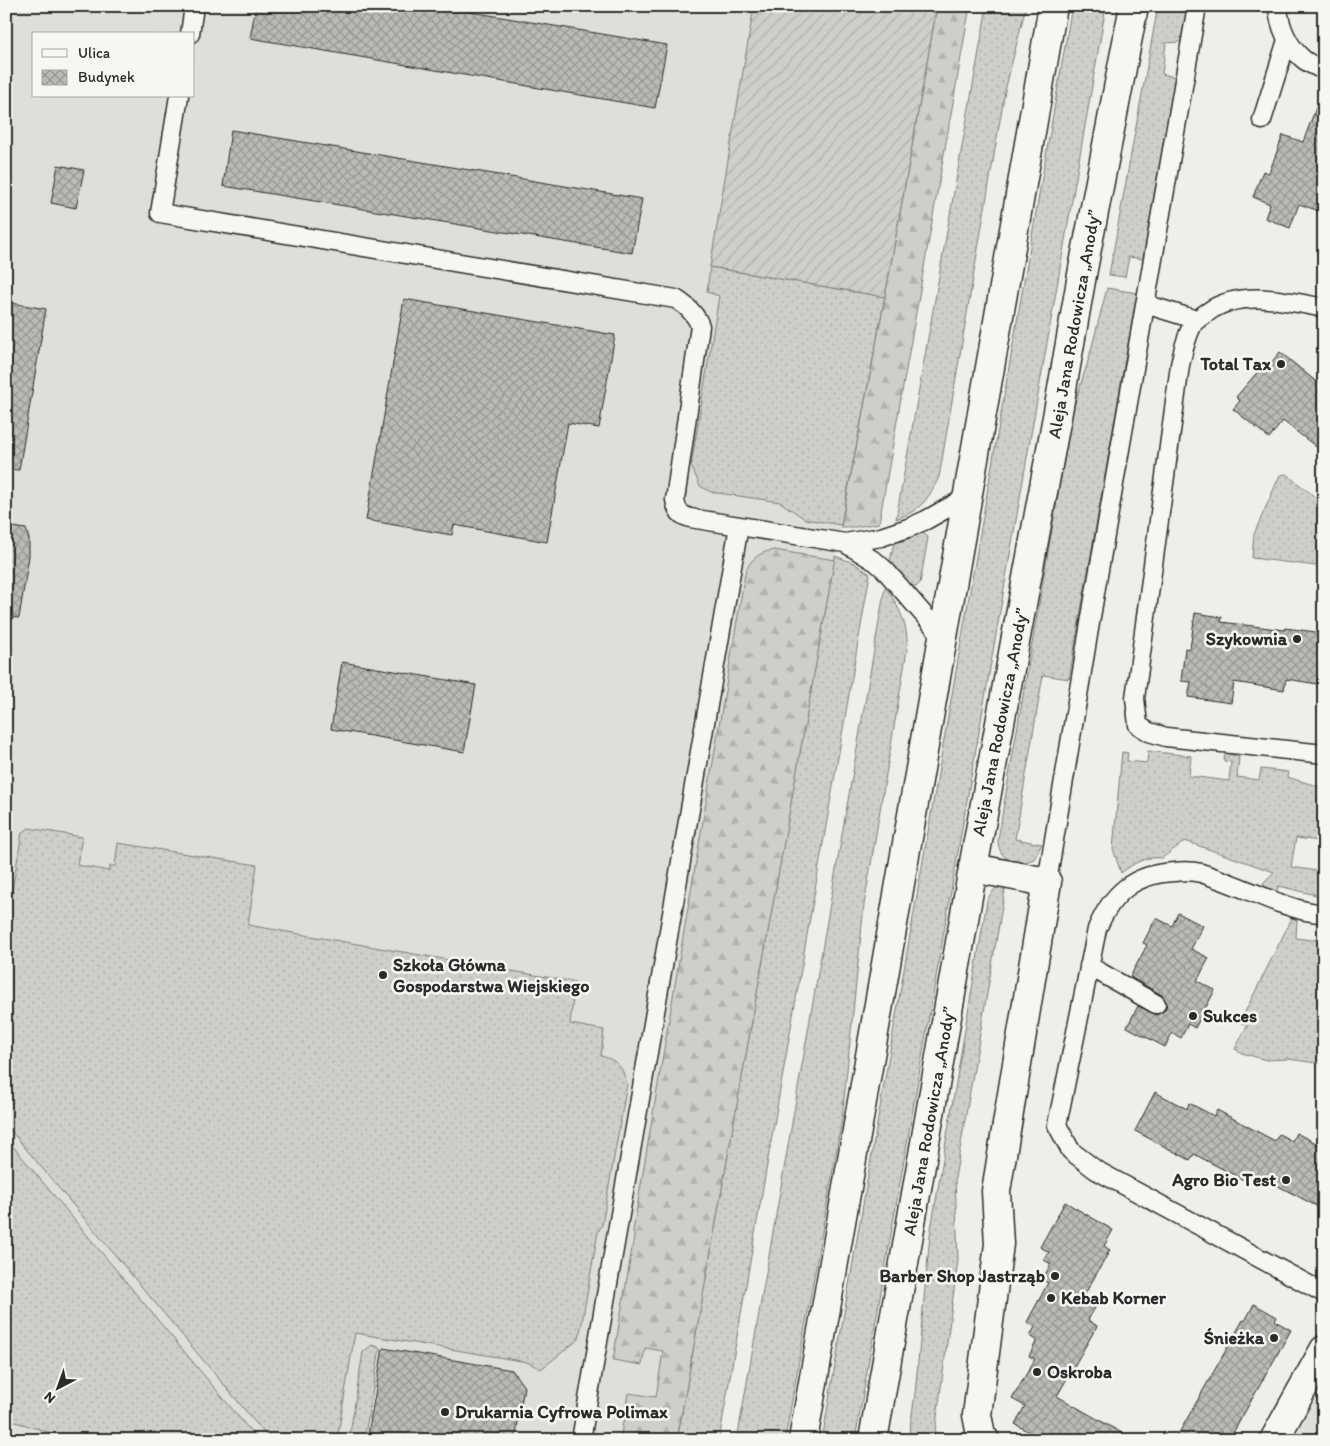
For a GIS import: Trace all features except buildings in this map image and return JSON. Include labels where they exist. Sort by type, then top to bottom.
[{"type":"main road","points":[[803,1440],[969,496],[1052,6]]},
{"type":"main road","name":"Aleja Jana Rodowicza „Anody”","points":[[874,1440],[973,868],[1058,415],[1083,269],[1134,6]]},
{"type":"main road","points":[[973,868],[1047,882],[996,1191],[1000,1244],[977,1415],[981,1434],[985,1440]]},
{"type":"main road","points":[[1274,1440],[1324,1350]]},
{"type":"lane","points":[[190,32],[194,6]]},
{"type":"lane","points":[[1047,882],[1145,304],[1198,6]]},
{"type":"lane","points":[[1278,6],[1278,18],[1287,40],[1303,59],[1324,70]]},
{"type":"lane","points":[[1262,120],[1287,40]]},
{"type":"lane","points":[[179,98],[160,214],[676,299],[684,304],[698,319],[700,326],[675,500],[677,509],[682,516],[845,543],[881,537],[908,528],[969,496]]},
{"type":"lane","points":[[1324,308],[1274,299],[1235,300],[1218,304],[1197,320],[1185,341],[1180,365],[1135,698],[1138,725],[1149,732],[1166,737],[1324,754]]},
{"type":"lane","points":[[1145,304],[1197,320]]},
{"type":"lane","points":[[582,1440],[739,526]]},
{"type":"lane","points":[[845,543],[876,562],[885,570],[944,638]]},
{"type":"lane","points":[[1324,913],[1298,909],[1199,872],[1179,871],[1150,874],[1124,889],[1108,908],[1097,929],[1057,1125],[1071,1151],[1096,1170],[1324,1293]]},
{"type":"lane","points":[[1089,966],[1156,1004]]},
{"type":"shaded area","name":"Szkoła Główna Gospodarstwa Wiejskiego","points":[[6,6],[937,6],[885,297],[835,556],[677,1440],[6,1440]]},
{"type":"shaded area","points":[[1324,1383],[1324,1440],[1292,1440]]},
{"type":"green space","points":[[754,6],[937,6],[885,297],[710,267]]},
{"type":"green space","points":[[937,6],[970,6],[879,523],[856,527],[841,527],[885,297]]},
{"type":"green space","points":[[987,6],[1026,6],[1005,91],[939,477],[922,504],[912,512],[896,519]]},
{"type":"green space","points":[[1072,6],[1106,6],[855,1440],[822,1440]]},
{"type":"green space","points":[[1158,6],[1188,6],[1181,42],[1166,43],[1162,74],[1175,77],[1143,259],[1129,257],[1125,277],[1109,275]]},
{"type":"green space","points":[[710,267],[885,297],[841,525],[805,519],[780,502],[711,492],[700,486],[691,466],[719,296],[707,292]]},
{"type":"green space","points":[[1107,288],[1137,293],[1069,679],[1043,675],[1015,839],[1042,844],[1034,859],[1014,862],[1004,857],[998,839],[1073,409],[1089,358]]},
{"type":"green space","points":[[1286,474],[1324,504],[1324,567],[1252,558],[1254,534],[1280,475]]},
{"type":"green space","points":[[923,533],[928,538],[920,583],[916,587],[910,585],[890,561],[894,543]]},
{"type":"green space","points":[[774,550],[835,560],[677,1440],[620,1440],[628,1393],[656,1397],[663,1351],[645,1348],[642,1365],[613,1360],[634,1237],[633,1231],[745,574],[755,558]]},
{"type":"green space","points":[[835,556],[854,563],[870,574],[719,1440],[677,1440]]},
{"type":"green space","points":[[885,587],[895,601],[905,625],[907,650],[864,905],[842,1119],[785,1440],[737,1440]]},
{"type":"green space","points":[[1148,751],[1191,756],[1189,776],[1229,781],[1231,762],[1224,761],[1225,753],[1239,757],[1237,777],[1259,780],[1261,769],[1288,772],[1287,777],[1324,788],[1324,847],[1320,846],[1320,841],[1296,838],[1291,867],[1324,872],[1324,894],[1320,896],[1279,886],[1276,892],[1265,888],[1263,883],[1274,872],[1185,841],[1162,858],[1150,858],[1140,861],[1121,873],[1113,849],[1122,752],[1128,753],[1127,761],[1147,763]]},
{"type":"green space","points":[[29,828],[82,837],[77,865],[109,871],[110,866],[115,866],[118,843],[257,865],[248,925],[575,982],[570,1024],[604,1030],[601,1056],[612,1060],[619,1066],[627,1084],[602,1225],[598,1232],[579,1339],[541,1369],[527,1362],[355,1333],[337,1440],[270,1440],[6,1125],[6,926],[22,833]]},
{"type":"green space","points":[[1006,884],[955,1178],[958,1260],[934,1440],[908,1440],[915,1394],[930,1235],[987,901],[994,890]]},
{"type":"green space","points":[[1292,918],[1297,920],[1296,938],[1324,939],[1324,1064],[1288,1059],[1266,1060],[1235,1049],[1247,1026],[1240,1022]]},
{"type":"green space","points":[[6,1138],[258,1440],[74,1440],[6,1419]]},
{"type":"green space","points":[[372,1345],[380,1348],[364,1440],[349,1440],[363,1352]]},
{"type":"place","name":"Total Tax","points":[[1281,364]]},
{"type":"place","name":"Szykownia","points":[[1297,639]]},
{"type":"place","name":"Szkoła Główna Gospodarstwa Wiejskiego","points":[[383,975]]},
{"type":"place","name":"Sukces","points":[[1193,1016]]},
{"type":"place","name":"Agro Bio Test","points":[[1286,1180]]},
{"type":"place","name":"Barber Shop Jastrząb","points":[[1055,1276]]},
{"type":"place","name":"Kebab Korner","points":[[1051,1298]]},
{"type":"place","name":"Śnieżka","points":[[1274,1338]]},
{"type":"place","name":"Oskroba","points":[[1037,1372]]},
{"type":"place","name":"Drukarnia Cyfrowa Polimax","points":[[445,1412]]}]
